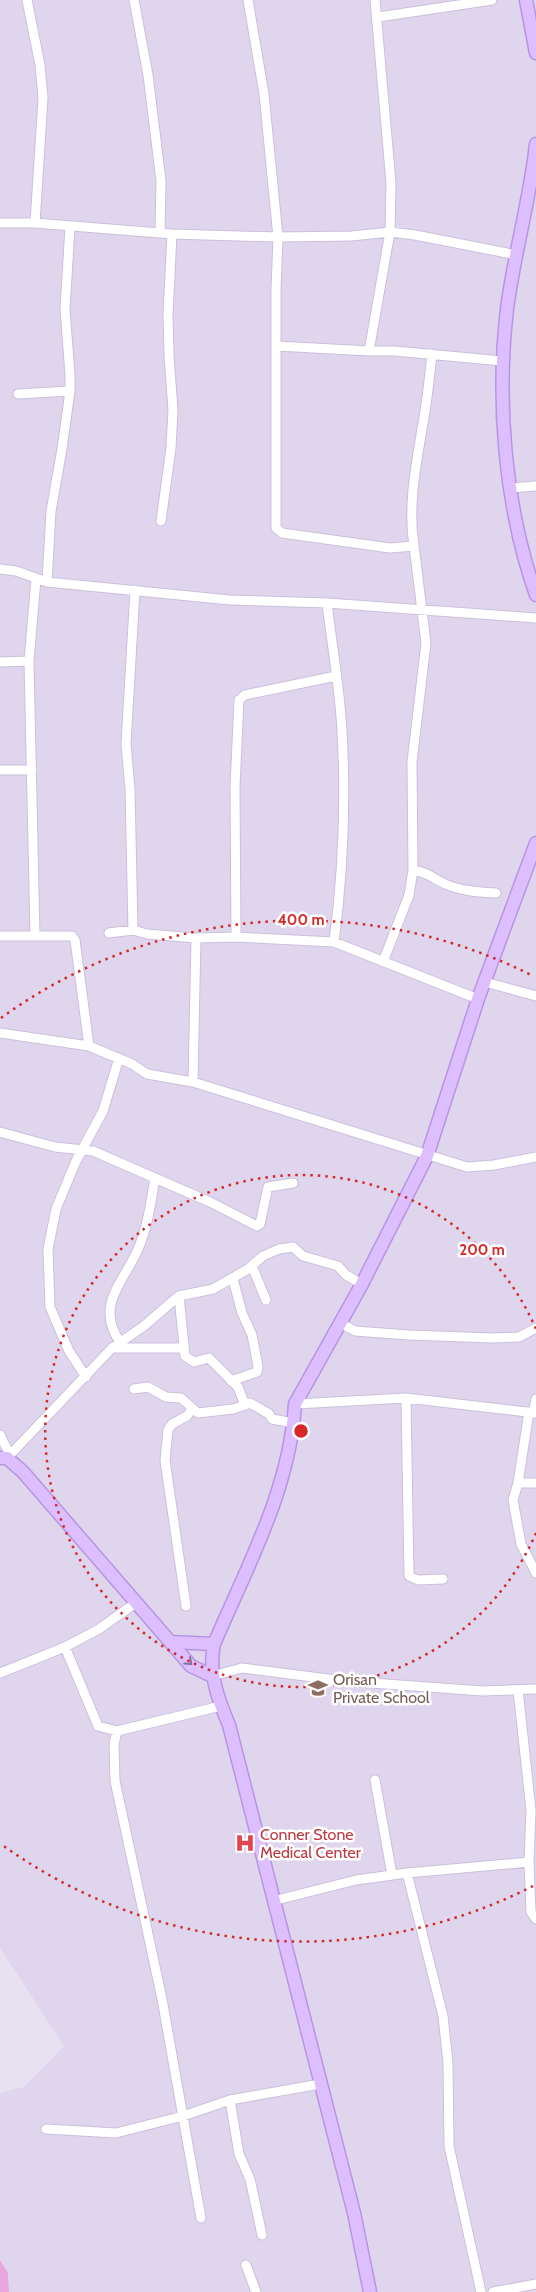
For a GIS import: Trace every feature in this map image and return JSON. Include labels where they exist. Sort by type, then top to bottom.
[{"type":"main road","points":[[526,0],[536,53]]},
{"type":"main road","points":[[536,144],[530,207],[517,255],[507,307],[502,361],[504,425],[511,488],[520,540],[536,595]]},
{"type":"main road","points":[[370,2292],[354,2213],[272,1901],[229,1725],[212,1676],[212,1656],[214,1644],[276,1499],[286,1466],[296,1404],[362,1284],[427,1156],[478,999],[536,843]]},
{"type":"main road","points":[[6,1457],[23,1472],[191,1666],[212,1676]]},
{"type":"main road","points":[[170,1642],[214,1644]]},
{"type":"street","points":[[27,0],[40,65],[43,98],[35,223]]},
{"type":"street","points":[[134,0],[148,76],[161,181],[160,232]]},
{"type":"street","points":[[248,0],[264,94],[278,237],[276,528],[282,533],[390,548],[414,546]]},
{"type":"street","points":[[369,351],[390,232],[391,183],[375,0]]},
{"type":"street","points":[[378,18],[492,0]]},
{"type":"street","points":[[0,223],[35,223],[172,234],[278,237],[351,236],[390,232],[415,235],[517,255]]},
{"type":"street","points":[[47,582],[51,511],[70,391],[65,309],[70,226]]},
{"type":"street","points":[[161,521],[174,410],[168,356],[172,234]]},
{"type":"street","points":[[276,346],[432,354],[502,361]]},
{"type":"street","points":[[383,962],[409,895],[413,870],[411,844],[412,762],[426,643],[412,532],[416,458],[425,412],[432,354]]},
{"type":"street","points":[[18,394],[70,391]]},
{"type":"street","points":[[511,488],[536,486]]},
{"type":"street","points":[[0,569],[16,571],[47,582],[230,600],[327,603],[536,618]]},
{"type":"street","points":[[35,936],[29,661],[36,579]]},
{"type":"street","points":[[134,930],[130,789],[126,744],[135,590]]},
{"type":"street","points":[[327,603],[342,730],[344,788],[342,858],[334,942]]},
{"type":"street","points":[[0,662],[29,661]]},
{"type":"street","points":[[236,937],[235,787],[239,700],[245,695],[336,676]]},
{"type":"street","points":[[0,770],[32,770]]},
{"type":"street","points":[[413,870],[426,872],[443,883],[471,892],[496,892]]},
{"type":"street","points":[[109,932],[134,930],[147,934],[196,938],[236,937],[334,942],[478,999]]},
{"type":"street","points":[[0,936],[72,936],[75,940],[89,1046]]},
{"type":"street","points":[[193,1082],[196,938]]},
{"type":"street","points":[[485,982],[536,996]]},
{"type":"street","points":[[0,1033],[89,1046],[119,1058],[147,1074],[193,1082],[467,1168],[536,1157]]},
{"type":"street","points":[[86,1377],[69,1352],[50,1307],[48,1249],[56,1210],[76,1161],[103,1111],[119,1058]]},
{"type":"street","points":[[0,1132],[55,1147],[93,1151],[110,1157],[210,1202],[257,1226],[260,1224],[268,1187],[293,1183]]},
{"type":"street","points":[[120,1342],[113,1332],[108,1318],[111,1303],[116,1288],[140,1245],[155,1178]]},
{"type":"street","points":[[0,1435],[6,1457],[86,1377],[112,1348],[144,1326],[180,1296],[213,1289],[252,1266],[263,1256],[279,1249],[294,1247],[303,1256],[338,1266],[346,1275],[362,1284]]},
{"type":"street","points":[[252,1266],[266,1300]]},
{"type":"street","points":[[231,1380],[257,1372],[258,1366],[252,1335],[242,1313],[233,1278]]},
{"type":"street","points":[[180,1296],[184,1356],[194,1362],[209,1358],[238,1387],[246,1405]]},
{"type":"street","points":[[340,1324],[355,1330],[409,1336],[494,1338],[519,1337],[536,1328]]},
{"type":"street","points":[[112,1348],[183,1348]]},
{"type":"street","points":[[134,1390],[148,1387],[166,1397],[181,1398],[198,1413],[233,1409],[250,1403],[269,1414],[272,1419],[294,1423]]},
{"type":"street","points":[[296,1404],[406,1398],[533,1413]]},
{"type":"street","points":[[406,1398],[409,1576],[418,1580],[442,1579]]},
{"type":"street","points":[[536,1399],[513,1500],[515,1521],[521,1544],[536,1573]]},
{"type":"street","points":[[186,1606],[165,1460],[168,1430],[172,1424],[187,1416],[192,1409]]},
{"type":"street","points":[[518,1484],[536,1483]]},
{"type":"street","points":[[0,1673],[65,1647],[99,1630],[136,1602]]},
{"type":"street","points":[[65,1647],[98,1726],[117,1731],[221,1706]]},
{"type":"street","points":[[212,1676],[242,1668],[344,1681],[484,1691],[536,1689]]},
{"type":"street","points":[[518,1690],[531,1810],[529,1862],[531,1912],[536,1919]]},
{"type":"street","points":[[117,1731],[114,1744],[115,1780],[162,1999],[201,2218]]},
{"type":"street","points":[[374,1780],[392,1875]]},
{"type":"street","points":[[272,1901],[356,1880],[407,1873],[529,1862]]},
{"type":"street","points":[[407,1873],[443,2016],[448,2063],[449,2146],[481,2292]]},
{"type":"street","points":[[46,2129],[116,2133],[182,2116],[230,2100],[320,2084]]},
{"type":"street","points":[[230,2100],[239,2154],[250,2179],[262,2235]]},
{"type":"street","points":[[246,2265],[256,2292]]},
{"type":"street","points":[[498,2292],[536,2284]]},
{"type":"shaded area","points":[[0,0],[536,0],[536,2292],[9,2292],[8,2273],[0,2260],[0,2093],[24,2087],[64,2046],[0,1948]]},
{"type":"shaded area","points":[[0,2260],[8,2273],[9,2292],[0,2292]]},
{"type":"place","name":"Orisan Private School","points":[[318,1688]]},
{"type":"place","name":"Conner Stone Medical Center","points":[[245,1843]]}]
